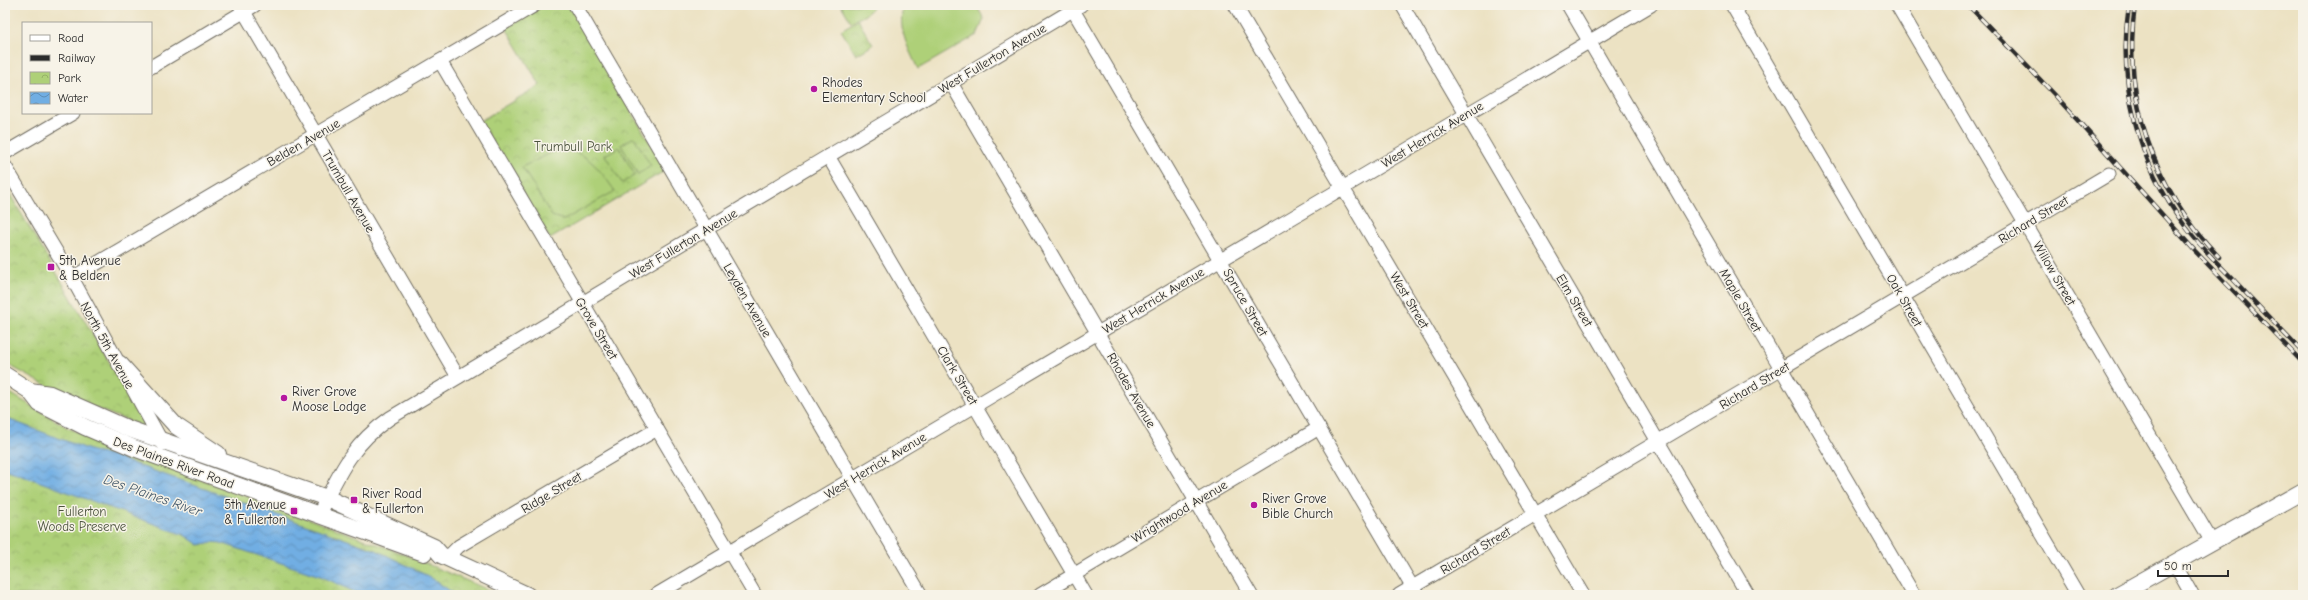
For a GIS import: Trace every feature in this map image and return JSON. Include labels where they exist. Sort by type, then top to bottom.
[{"type":"main road","points":[[120,364],[176,426],[242,468]]},
{"type":"main road","name":"Des Plaines River Road","points":[[5,375],[30,391],[40,404],[86,428],[174,463],[430,555],[444,557],[527,595]]},
{"type":"main road","name":"Des Plaines River Road","points":[[30,391],[50,394],[101,418],[327,498],[434,548],[444,557]]},
{"type":"main road","points":[[2117,595],[2303,491]]},
{"type":"street","name":"Belden Avenue","points":[[72,278],[535,5]]},
{"type":"street","name":"Leyden Avenue","points":[[575,5],[921,595]]},
{"type":"street","name":"West Street","points":[[1236,5],[1583,595]]},
{"type":"street","name":"Elm Street","points":[[1402,5],[1465,115],[1748,595]]},
{"type":"street","name":"Maple Street","points":[[1568,5],[1914,595]]},
{"type":"street","name":"West Herrick Avenue","points":[[656,595],[1650,5]]},
{"type":"street","name":"Oak Street","points":[[1732,5],[2078,595]]},
{"type":"street","name":"Willow Street","points":[[1897,5],[2212,542]]},
{"type":"street","points":[[152,66],[246,7]]},
{"type":"street","name":"Trumbull Avenue","points":[[246,7],[316,134],[458,377]]},
{"type":"street","name":"West Fullerton Avenue","points":[[319,514],[348,458],[369,433],[458,377],[1077,8]]},
{"type":"street","name":"Spruce Street","points":[[1077,8],[1221,260],[1415,591]]},
{"type":"street","name":"Grove Street","points":[[440,61],[755,595]]},
{"type":"street","name":"Rhodes Avenue","points":[[951,82],[1251,595]]},
{"type":"street","points":[[5,153],[71,114]]},
{"type":"street","name":"Clark Street","points":[[828,156],[976,405],[1086,595]]},
{"type":"street","name":"North 5th Avenue","points":[[5,166],[72,278],[174,463]]},
{"type":"street","name":"Richard Street","points":[[1399,595],[1415,591],[1536,514],[2109,174]]},
{"type":"street","name":"Wrightwood Avenue","points":[[1040,595],[1319,428]]},
{"type":"street","name":"Ridge Street","points":[[444,557],[459,546],[657,429]]},
{"type":"street","points":[[2174,563],[2192,595]]},
{"type":"green space","name":"Trumbull Park","points":[[545,5],[569,5],[666,170],[550,239],[480,121],[540,85],[506,28]]},
{"type":"green space","points":[[841,5],[876,5],[865,15],[851,22]]},
{"type":"green space","points":[[904,5],[976,5],[984,19],[977,35],[918,69],[903,30],[902,13]]},
{"type":"green space","points":[[858,20],[873,45],[856,55],[841,30]]},
{"type":"green space","points":[[634,137],[651,166],[638,174],[621,145]]},
{"type":"green space","points":[[619,147],[635,175],[622,183],[605,155]]},
{"type":"green space","points":[[567,150],[583,156],[595,165],[615,191],[564,220],[552,216],[522,167],[555,151]]},
{"type":"green space","points":[[5,186],[147,428],[69,398],[5,363]]},
{"type":"green space","name":"Fullerton Woods Preserve","points":[[5,390],[68,428],[118,449],[396,551],[501,595],[5,595]]},
{"type":"water","name":"Des Plaines River","points":[[5,418],[98,453],[108,454],[113,449],[119,452],[119,458],[126,461],[376,550],[430,577],[456,595],[361,595],[323,577],[221,543],[212,542],[199,545],[184,535],[5,469]]},
{"type":"railway","points":[[1968,5],[2054,94],[2195,251],[2303,363]]},
{"type":"railway","points":[[2129,5],[2126,34],[2126,64],[2129,93],[2143,149],[2155,176],[2169,202],[2196,240],[2303,353]]},
{"type":"railway","points":[[2135,5],[2132,40],[2134,74],[2139,108],[2148,141],[2160,172],[2177,202],[2196,231],[2219,257]]},
{"type":"place","name":"Rhodes Elementary School","points":[[814,89]]},
{"type":"place","name":"5th Avenue & Belden","points":[[51,267]]},
{"type":"place","name":"River Grove Moose Lodge","points":[[284,398]]},
{"type":"place","name":"River Road & Fullerton","points":[[354,500]]},
{"type":"place","name":"River Grove Bible Church","points":[[1254,505]]},
{"type":"place","name":"5th Avenue & Fullerton","points":[[294,511]]}]
